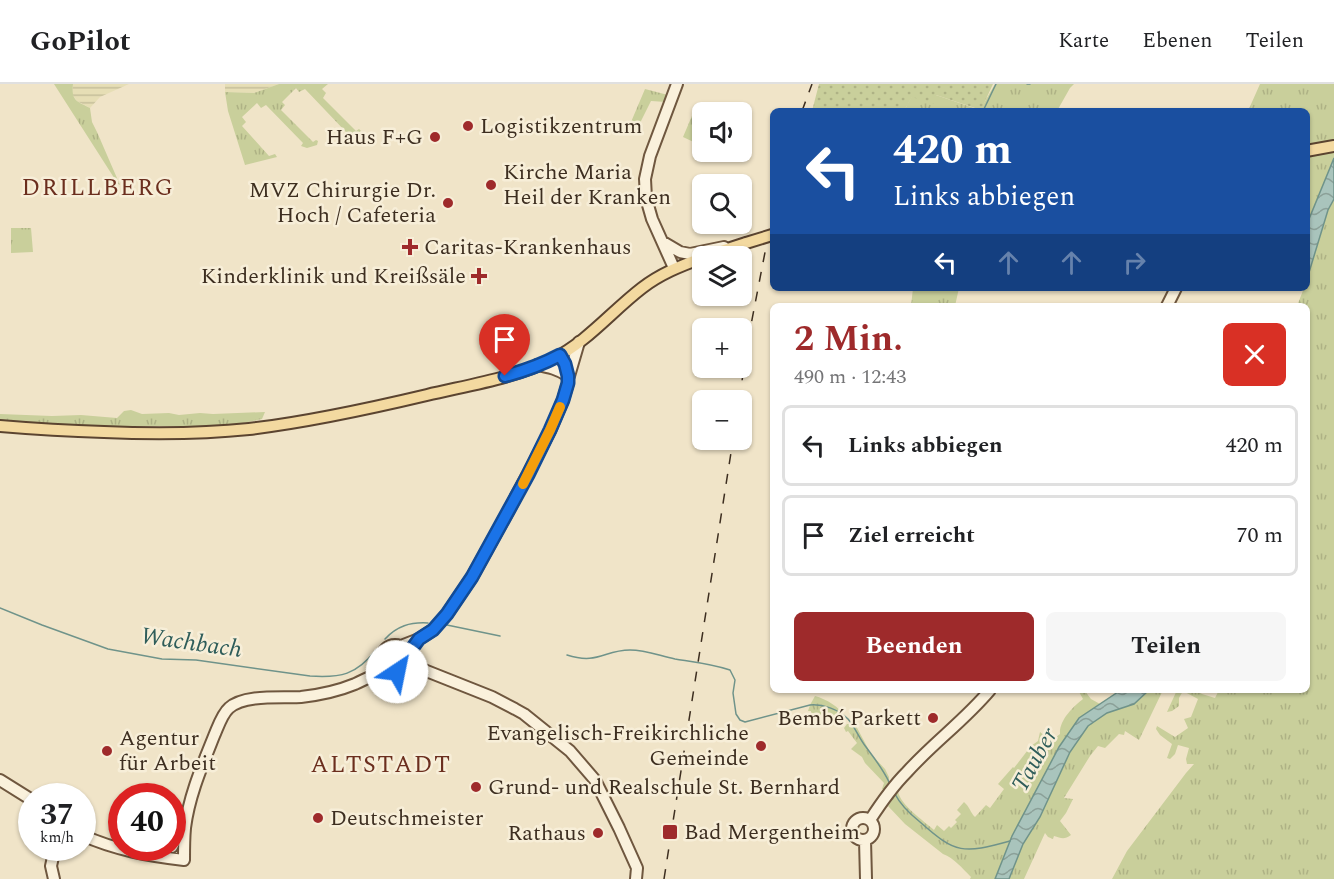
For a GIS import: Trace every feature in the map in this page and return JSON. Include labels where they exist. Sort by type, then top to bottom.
[{"type":"main road","points":[[1311,151],[1334,146]]},
{"type":"main road","points":[[737,246],[770,236]]},
{"type":"main road","points":[[0,426],[152,434],[248,429],[315,420],[491,380],[519,372],[560,355],[579,342],[648,284],[674,268],[692,261]]},
{"type":"street","points":[[674,268],[652,219],[646,198],[645,179],[650,156],[677,84]]},
{"type":"street","points":[[663,242],[680,252],[690,254],[743,244]]},
{"type":"street","points":[[648,284],[664,263],[666,254],[663,242]]},
{"type":"street","points":[[568,376],[579,342]]},
{"type":"street","points":[[385,665],[397,672],[419,639],[433,630],[447,614],[472,577],[528,475],[563,400],[568,376],[560,355]]},
{"type":"street","points":[[537,365],[560,370],[568,376]]},
{"type":"street","points":[[385,665],[383,653],[388,647],[395,645],[405,657],[424,670],[492,697],[524,714],[570,751],[595,780],[611,810],[637,868],[636,879]]},
{"type":"street","points":[[186,822],[199,771],[229,707],[256,698],[301,697],[326,693],[354,684],[385,665]]},
{"type":"street","points":[[870,820],[887,794],[907,771],[956,726],[987,693]]},
{"type":"street","points":[[0,780],[18,791]]},
{"type":"street","points":[[862,818],[870,820],[873,824],[873,832],[865,840],[858,839],[852,832],[853,824],[862,818]]},
{"type":"street","points":[[865,840],[866,879]]},
{"type":"street","points":[[52,861],[54,879]]},
{"type":"shaded area","points":[[73,84],[129,84],[100,97],[90,108],[77,101],[72,94]]},
{"type":"shaded area","points":[[225,84],[279,84],[254,93],[225,92]]},
{"type":"green space","points":[[54,84],[73,84],[74,97],[78,102],[90,108],[92,122],[120,185],[118,184]]},
{"type":"green space","points":[[279,84],[328,84],[322,89],[326,93],[323,98],[356,131],[359,129],[361,131],[353,136],[343,135],[346,132],[305,89],[299,92],[296,88],[282,102],[285,105],[281,110],[313,142],[318,141],[317,145],[307,148],[301,146],[303,143],[266,105],[261,108],[257,103],[242,117],[246,122],[242,126],[269,156],[275,154],[277,157],[245,165],[228,111],[225,92],[254,93]]},
{"type":"green space","points":[[819,84],[993,84],[982,108],[975,108],[936,95],[934,104],[912,97],[906,108],[813,108]]},
{"type":"green space","points":[[995,84],[1074,84],[1059,108],[981,108]]},
{"type":"green space","points":[[1260,84],[1334,84],[1334,140],[1324,142],[1320,149],[1310,151],[1310,108],[1249,108]]},
{"type":"green space","points":[[645,89],[668,95],[666,102],[651,101],[640,123],[631,122]]},
{"type":"green space","points":[[936,95],[974,108],[906,108],[912,96]]},
{"type":"green space","points":[[692,116],[692,141],[683,137]]},
{"type":"green space","points":[[1334,152],[1334,158],[1310,217],[1310,156]]},
{"type":"green space","points":[[1334,199],[1334,879],[1112,879],[1127,851],[1194,764],[1187,764],[1189,748],[1178,745],[1175,754],[1170,759],[1167,758],[1172,744],[1156,729],[1157,726],[1175,737],[1188,728],[1184,719],[1191,717],[1198,699],[1187,693],[1200,693],[1215,698],[1218,693],[1310,693],[1310,303],[1298,303],[1303,291],[1310,291],[1310,269],[1328,210]]},
{"type":"green space","points":[[11,228],[31,228],[33,252],[11,253]]},
{"type":"green space","points":[[913,291],[958,291],[956,303],[911,303]]},
{"type":"green space","points":[[131,410],[142,414],[179,415],[265,412],[262,419],[229,426],[93,426],[0,421],[0,414],[117,418],[124,411]]},
{"type":"green space","points":[[1080,693],[1086,693],[1100,704],[1079,718],[1071,731],[1012,836],[995,879],[970,879],[971,877],[958,864],[905,824],[888,806],[898,791],[907,807],[934,830],[937,825],[944,831],[949,826],[951,828],[961,814],[957,810],[964,802],[975,817],[986,805],[990,808],[1004,789],[998,784],[1038,741],[1040,732],[1051,741],[1060,734],[1064,719],[1083,699]]},
{"type":"green space","points":[[1146,693],[1162,693],[1139,740],[1125,731],[1124,735],[1119,734],[1105,748],[1098,746],[1090,756],[1064,798],[1073,799],[1060,821],[1071,835],[1064,838],[1054,836],[1053,839],[1045,833],[1024,879],[1009,879],[1023,844],[1040,817],[1070,752],[1088,726],[1107,713],[1134,704]]},
{"type":"green space","points":[[1176,693],[1182,693],[1179,706],[1167,712]]},
{"type":"green space","points":[[815,696],[832,704],[845,717],[838,721],[838,718],[811,715],[811,711],[808,711]]},
{"type":"green space","points":[[847,724],[855,724],[871,754],[885,769],[889,777],[889,792],[882,789],[884,783],[862,757],[851,749],[857,743],[848,731],[846,732],[844,728]]},
{"type":"water","points":[[1334,158],[1334,199],[1328,210],[1310,269],[1310,217]]},
{"type":"water","points":[[1116,693],[1146,693],[1134,704],[1107,713],[1088,726],[1070,752],[1040,817],[1023,844],[1009,879],[995,879],[1012,836],[1059,747],[1079,718]]},
{"type":"waterway","points":[[984,108],[996,84]]},
{"type":"waterway","name":"Wachbach","points":[[0,608],[108,649],[162,659],[196,660],[310,676],[339,675],[355,670],[376,650]]},
{"type":"waterway","name":"Wachbach","points":[[385,639],[404,626],[428,623]]},
{"type":"waterway","name":"Wachbach","points":[[447,625],[500,636]]},
{"type":"waterway","name":"Wachbach","points":[[567,655],[594,658],[621,651],[636,650],[730,670],[735,680],[733,693],[736,714],[740,720],[745,722],[810,705],[830,708],[840,712],[850,722],[889,782]]},
{"type":"waterway","name":"Wachbach","points":[[895,794],[913,816],[932,833],[952,846],[970,849],[1010,841]]},
{"type":"railway","points":[[803,108],[812,84]]},
{"type":"railway","points":[[741,390],[770,226]]},
{"type":"railway","points":[[664,879],[731,450]]},
{"type":"slow traffic","points":[[523,484],[560,407]]},
{"type":"place","name":"Logistikzentrum","points":[[468,126]]},
{"type":"place","name":"Haus F+G","points":[[435,137]]},
{"type":"place","name":"Kirche Maria Heil der Kranken","points":[[491,185]]},
{"type":"place","name":"MVZ Chirurgie Dr. Hoch / Cafeteria","points":[[448,203]]},
{"type":"place","name":"Caritas-Krankenhaus","points":[[410,247]]},
{"type":"place","name":"Kinderklinik und Kreißsäle","points":[[479,276]]},
{"type":"place","name":"Bembé Parkett","points":[[933,718]]},
{"type":"place","name":"Evangelisch-Freikirchliche Gemeinde","points":[[761,746]]},
{"type":"place","name":"Agentur für Arbeit","points":[[107,751]]},
{"type":"place","name":"Grund- und Realschule St. Bernhard","points":[[476,787]]},
{"type":"place","name":"Deutschmeister","points":[[318,818]]},
{"type":"place","name":"Bad Mergentheim","points":[[670,832]]},
{"type":"place","name":"Rathaus","points":[[598,833]]},
{"type":"district","name":"DRILLBERG","points":[[98,188]]},
{"type":"district","name":"ALTSTADT","points":[[381,765]]},
{"type":"route","points":[[397,672],[406,666],[409,659],[408,654],[419,639],[433,630],[447,614],[472,577],[528,475],[550,430],[568,383],[565,364],[560,355],[505,376]]},
{"type":"water label","name":"Tauber","points":[[1035,760]]}]
